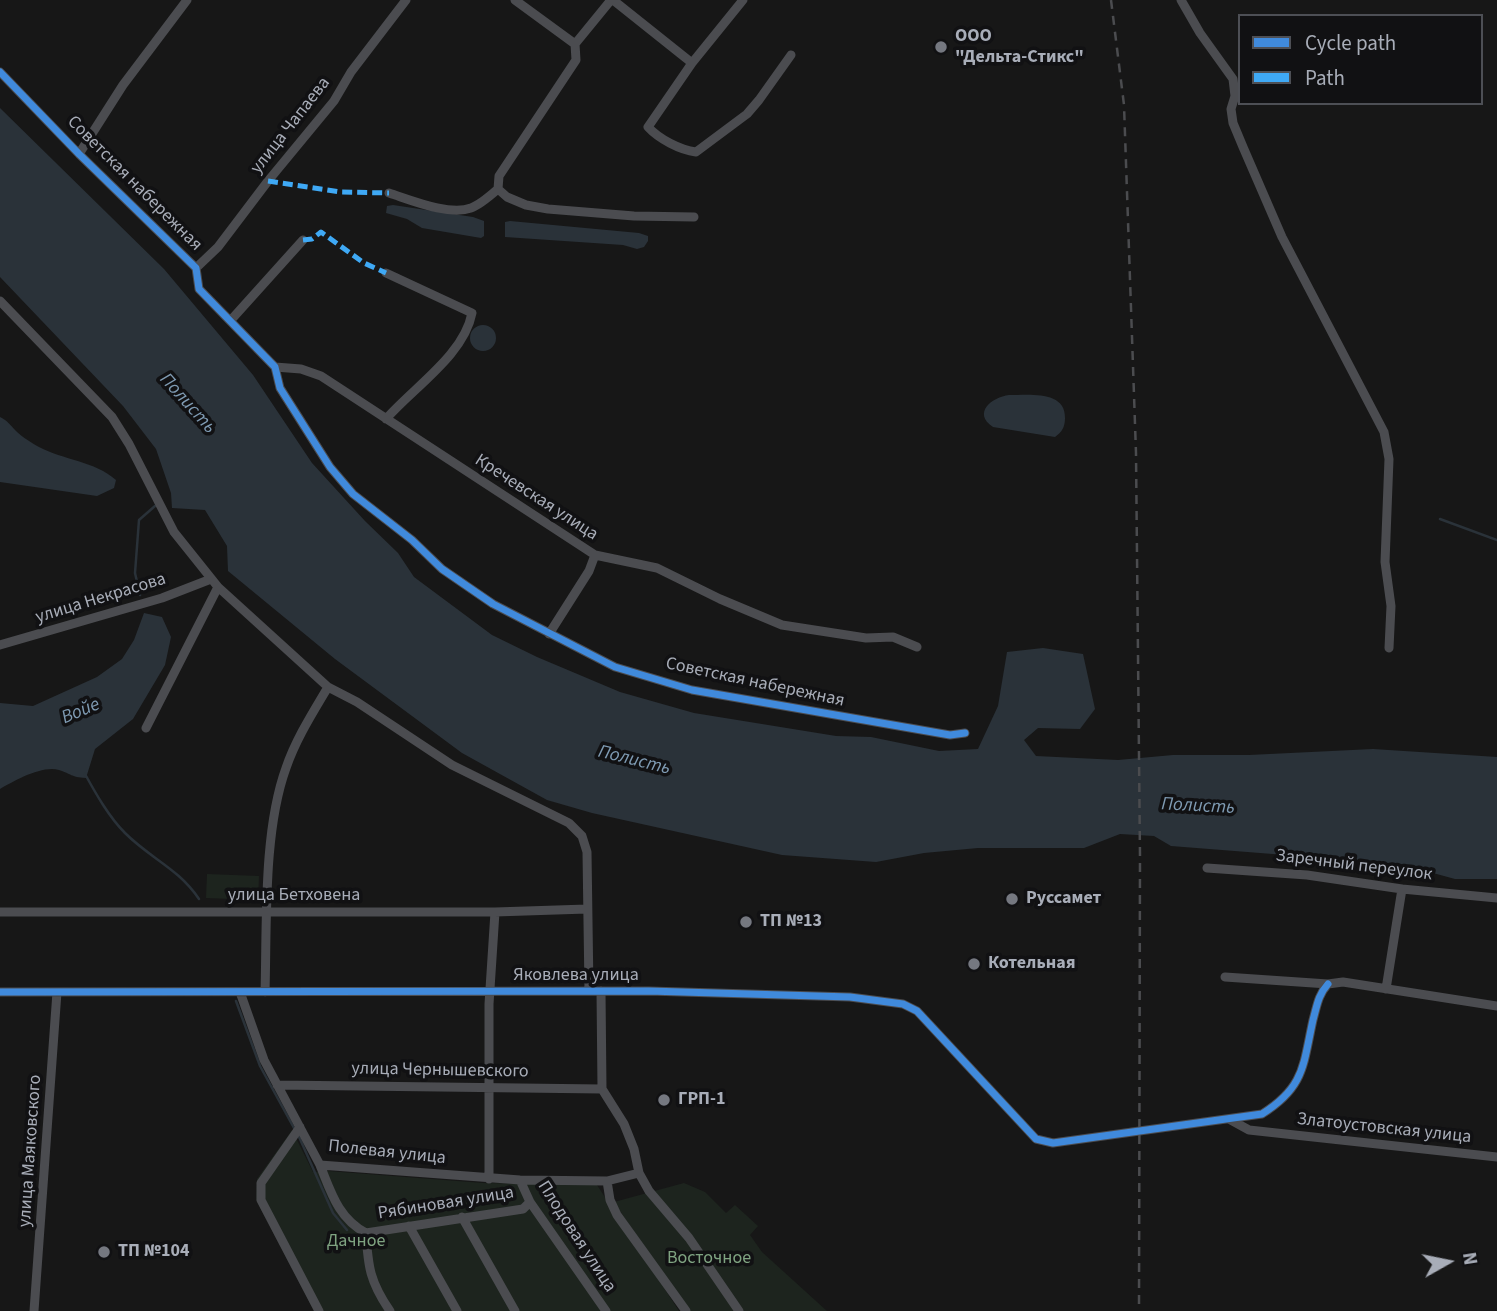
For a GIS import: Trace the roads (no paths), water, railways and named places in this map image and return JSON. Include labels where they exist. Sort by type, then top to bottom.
[{"type":"street","points":[[79,154],[123,85],[187,0]]},
{"type":"street","name":"улица Чапаева","points":[[196,268],[218,247],[334,101],[351,72],[406,0]]},
{"type":"street","points":[[515,0],[575,44]]},
{"type":"street","points":[[498,189],[499,176],[576,60],[575,44],[612,0],[692,63]]},
{"type":"street","points":[[743,0],[692,63],[648,127],[654,134],[696,152],[747,114],[791,55]]},
{"type":"street","points":[[1181,0],[1200,33],[1233,79],[1233,124],[1243,148],[1282,237],[1384,432],[1389,459],[1384,562],[1391,606],[1389,648]]},
{"type":"street","name":"Советская набережная","points":[[0,72],[79,154],[196,268],[199,289],[275,367],[280,388],[330,467],[354,494],[412,540],[442,569],[493,604],[615,667],[692,690],[950,736],[965,733]]},
{"type":"street","points":[[389,193],[434,207],[459,210],[471,208],[498,189]]},
{"type":"street","points":[[498,189],[507,197],[526,205],[548,209],[634,216],[694,217]]},
{"type":"street","points":[[231,320],[303,240]]},
{"type":"street","points":[[386,273],[472,313],[470,327],[458,346],[386,419]]},
{"type":"street","points":[[0,301],[112,417],[129,444],[174,532],[218,587],[328,687],[356,702],[452,765],[569,823],[582,836],[587,852],[589,991]]},
{"type":"street","name":"Кречевская улица","points":[[275,367],[301,369],[321,376],[595,555],[657,568],[782,625],[866,638],[893,637],[917,647]]},
{"type":"street","points":[[549,634],[589,571],[595,555]]},
{"type":"street","name":"улица Некрасова","points":[[0,645],[162,598],[211,579]]},
{"type":"street","points":[[146,728],[218,587]]},
{"type":"street","points":[[265,992],[271,835],[285,770],[298,737],[328,687]]},
{"type":"street","name":"Заречный переулок","points":[[1208,868],[1307,875],[1402,889],[1497,898]]},
{"type":"street","points":[[1386,989],[1402,889]]},
{"type":"street","name":"улица Бетховена","points":[[0,912],[495,912],[587,909]]},
{"type":"street","points":[[489,1179],[491,992],[495,912]]},
{"type":"street","points":[[1225,976],[1328,984],[1343,982],[1497,1006]]},
{"type":"street","name":"Яковлева улица","points":[[0,992],[601,991],[850,997],[903,1004],[927,1019],[1036,1139],[1053,1143],[1262,1114],[1290,1094],[1303,1065],[1320,993],[1328,984]]},
{"type":"street","points":[[601,991],[602,1089],[624,1125],[634,1149],[639,1173],[649,1191],[689,1238],[739,1311]]},
{"type":"street","name":"улица Маяковского","points":[[34,1311],[57,992]]},
{"type":"street","name":"Полевая улица","points":[[240,992],[264,1060],[320,1165],[520,1180],[607,1181],[639,1173]]},
{"type":"street","name":"улица Чернышевского","points":[[277,1085],[602,1089]]},
{"type":"street","name":"Златоустовская улица","points":[[1229,1119],[1250,1130],[1497,1157]]},
{"type":"street","points":[[300,1126],[261,1183],[261,1200],[319,1311]]},
{"type":"street","name":"Рябиновая улица","points":[[320,1165],[337,1207],[348,1222],[366,1233],[523,1209],[530,1202]]},
{"type":"street","name":"Плодовая улица","points":[[520,1180],[530,1202],[606,1311]]},
{"type":"street","points":[[607,1181],[610,1200],[617,1215],[685,1311]]},
{"type":"street","points":[[462,1217],[515,1311]]},
{"type":"street","points":[[409,1226],[457,1311]]},
{"type":"street","points":[[366,1233],[371,1277],[390,1311]]},
{"type":"water","name":"Полисть","points":[[0,108],[164,269],[253,375],[312,463],[398,553],[414,577],[492,635],[620,692],[694,713],[836,736],[871,737],[939,751],[978,749],[998,706],[1007,652],[1043,648],[1083,654],[1095,709],[1080,729],[1038,728],[1024,740],[1036,756],[1118,760],[1173,755],[1249,755],[1373,749],[1497,757],[1497,879],[1455,879],[1400,864],[1171,846],[1154,836],[1120,834],[1084,848],[978,848],[924,853],[876,862],[782,855],[592,813],[547,800],[462,753],[335,659],[228,571],[227,546],[205,510],[172,508],[171,493],[156,449],[123,406],[0,277]]},
{"type":"water","points":[[387,206],[473,217],[484,221],[484,236],[481,238],[422,228],[407,219],[386,213]]},
{"type":"water","points":[[505,222],[639,233],[648,236],[648,241],[644,247],[637,249],[623,245],[505,237]]},
{"type":"water","points":[[483,325],[493,328],[496,338],[493,348],[483,351],[473,348],[470,338],[473,328]]},
{"type":"water","points":[[1009,395],[1053,398],[1064,409],[1065,418],[1061,431],[1055,437],[993,427],[987,422],[984,411],[991,402]]},
{"type":"water","points":[[0,417],[39,447],[108,474],[116,480],[114,488],[97,496],[0,482]]},
{"type":"water","points":[[144,613],[162,617],[171,637],[165,665],[133,719],[95,749],[86,778],[52,769],[28,775],[0,789],[0,703],[33,706],[97,677],[122,659],[134,640]]},
{"type":"waterway","name":"Войе","points":[[140,595],[135,573],[139,520],[155,506]]},
{"type":"waterway","points":[[1440,519],[1497,540]]},
{"type":"waterway","points":[[85,774],[119,827],[182,879],[199,899]]},
{"type":"waterway","points":[[236,1001],[260,1066],[300,1139],[333,1213],[347,1230]]},
{"type":"railway","points":[[1111,0],[1124,105],[1136,453],[1140,856],[1139,1311]]},
{"type":"place","name":"ООО \"Дельта-Стикс\"","points":[[941,47]]},
{"type":"place","name":"Руссамет","points":[[1012,899]]},
{"type":"place","name":"ТП №13","points":[[746,922]]},
{"type":"place","name":"Котельная","points":[[974,964]]},
{"type":"place","name":"ГРП-1","points":[[664,1100]]},
{"type":"place","name":"ТП №104","points":[[104,1252]]},
{"type":"park label","name":"Дачное","points":[[356,1242]]},
{"type":"park label","name":"Восточное","points":[[709,1259]]}]
